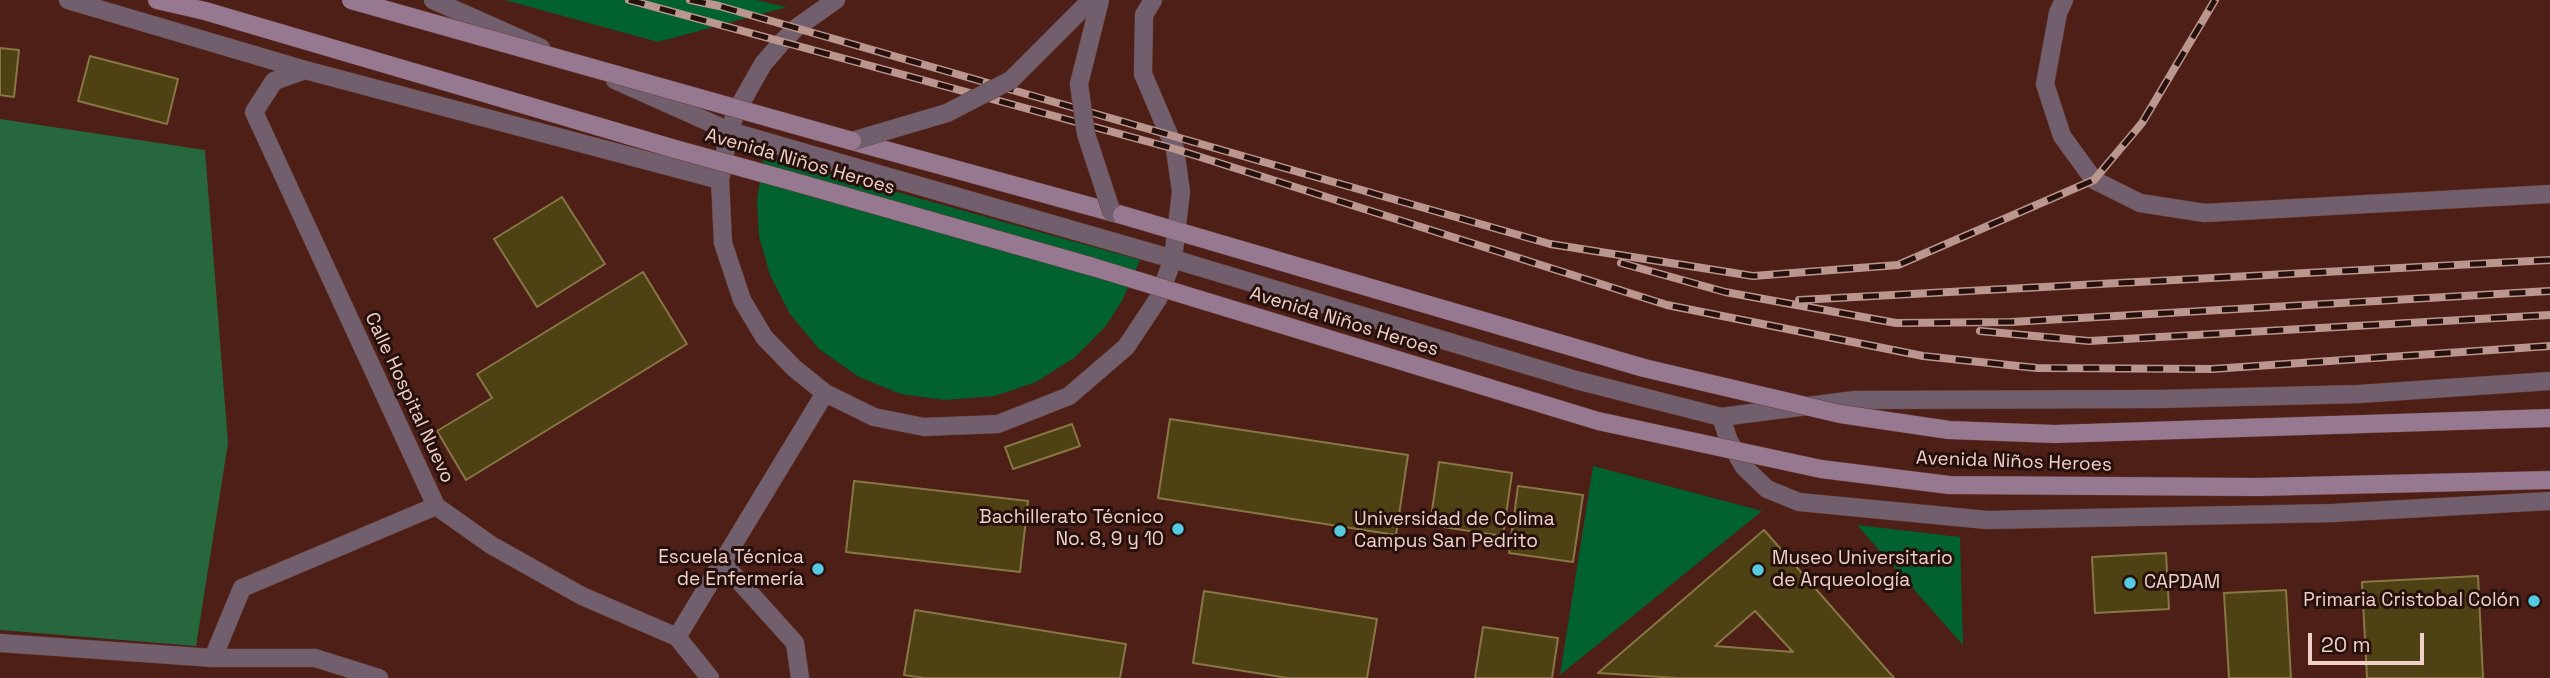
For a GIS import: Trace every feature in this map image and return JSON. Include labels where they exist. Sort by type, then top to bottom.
[{"type":"main road","name":"Avenida Niños Heroes","points":[[157,0],[205,11],[1080,264],[1598,421],[1821,469],[1949,485],[2258,487],[2550,480]]},
{"type":"main road","name":"Avenida Niños Heroes","points":[[351,0],[1112,213],[1644,368],[1840,414],[1949,430],[2055,434],[2550,418]]},
{"type":"street","points":[[68,0],[305,70],[720,180]]},
{"type":"street","points":[[433,0],[729,131],[1173,259],[1576,380],[1721,417],[1855,400],[2161,399],[2360,394],[2550,381]]},
{"type":"street","points":[[836,0],[796,29],[763,64],[737,110],[729,131],[720,180],[723,243],[742,300],[764,337],[794,368],[825,393],[874,417],[924,428],[998,424],[1069,396],[1126,347],[1158,299],[1173,259],[1181,192],[1175,149],[1143,74],[1144,15],[1153,0]]},
{"type":"street","points":[[852,141],[947,113],[1012,80],[1091,0]]},
{"type":"street","points":[[1100,0],[1079,84],[1086,134],[1112,213]]},
{"type":"street","points":[[2064,0],[2058,13],[2045,84],[2062,136],[2094,180],[2140,203],[2205,213],[2550,194]]},
{"type":"street","name":"Calle Hospital Nuevo","points":[[305,70],[274,81],[254,112],[436,506],[491,545],[582,596],[677,637],[710,678]]},
{"type":"street","points":[[677,637],[825,393]]},
{"type":"street","points":[[1721,417],[1729,442],[1744,467],[1767,489],[1799,502],[1987,520],[2333,513],[2550,502]]},
{"type":"street","points":[[213,658],[242,588],[436,506]]},
{"type":"street","points":[[722,562],[795,643],[800,678]]},
{"type":"street","points":[[0,642],[213,658],[315,658],[379,678]]},
{"type":"green space","points":[[505,0],[756,0],[787,7],[658,42]]},
{"type":"green space","points":[[0,119],[205,150],[228,443],[196,646],[0,630]]},
{"type":"green space","points":[[764,155],[1140,260],[1122,301],[1105,327],[1074,358],[1036,382],[995,396],[945,400],[901,394],[859,377],[819,349],[790,314],[770,275],[759,236],[757,200]]},
{"type":"green space","points":[[1593,466],[1762,511],[1560,675]]},
{"type":"green space","points":[[1857,525],[1960,537],[1963,645]]},
{"type":"building","points":[[0,48],[19,50],[14,97],[0,95]]},
{"type":"building","points":[[90,56],[178,79],[167,124],[78,101]]},
{"type":"building","points":[[562,197],[605,264],[537,307],[494,239]]},
{"type":"building","points":[[643,272],[687,344],[466,480],[437,431],[492,398],[477,374]]},
{"type":"building","points":[[1170,419],[1408,455],[1396,535],[1158,498]]},
{"type":"building","points":[[1072,424],[1080,446],[1013,469],[1005,447]]},
{"type":"building","points":[[1439,462],[1512,473],[1503,536],[1430,525]]},
{"type":"building","points":[[854,481],[1028,501],[1020,572],[846,552]]},
{"type":"building","points":[[1518,486],[1583,495],[1573,562],[1509,553]]},
{"type":"building","name":"Museo Universitario de Arqueología","points":[[1764,530],[1894,678],[1677,678],[1598,673]],"holes":[[[1755,611],[1793,652],[1715,646]]]},
{"type":"building","name":"CAPDAM","points":[[2166,553],[2169,609],[2095,613],[2092,557]]},
{"type":"building","points":[[2478,576],[2483,678],[2367,678],[2362,582]]},
{"type":"building","points":[[2286,590],[2291,678],[2229,678],[2224,593]]},
{"type":"building","points":[[1204,591],[1377,619],[1367,678],[1288,678],[1193,663]]},
{"type":"building","points":[[915,610],[1126,644],[1120,678],[924,678],[904,675]]},
{"type":"building","points":[[1483,627],[1558,638],[1552,678],[1475,678]]},
{"type":"railway","points":[[629,0],[1175,149],[1667,305],[1923,356],[2037,368],[2212,369],[2550,346]]},
{"type":"railway","points":[[690,0],[719,6],[1550,244],[1753,276],[1898,265],[2094,180],[2142,123],[2215,0]]},
{"type":"railway","points":[[1799,300],[2550,260]]},
{"type":"railway","points":[[1621,263],[1725,292],[1896,323],[2011,322],[2550,291]]},
{"type":"railway","points":[[1980,331],[2089,341],[2550,315]]},
{"type":"place","name":"Bachillerato Técnico No. 8, 9 y 10","points":[[1178,529]]},
{"type":"place","name":"Universidad de Colima Campus San Pedrito","points":[[1340,531]]},
{"type":"place","name":"Escuela Técnica de Enfermería","points":[[818,569]]},
{"type":"place","name":"Museo Universitario de Arqueología","points":[[1758,570]]},
{"type":"place","name":"CAPDAM","points":[[2130,583]]},
{"type":"place","name":"Primaria Cristobal Colón","points":[[2534,601]]}]
